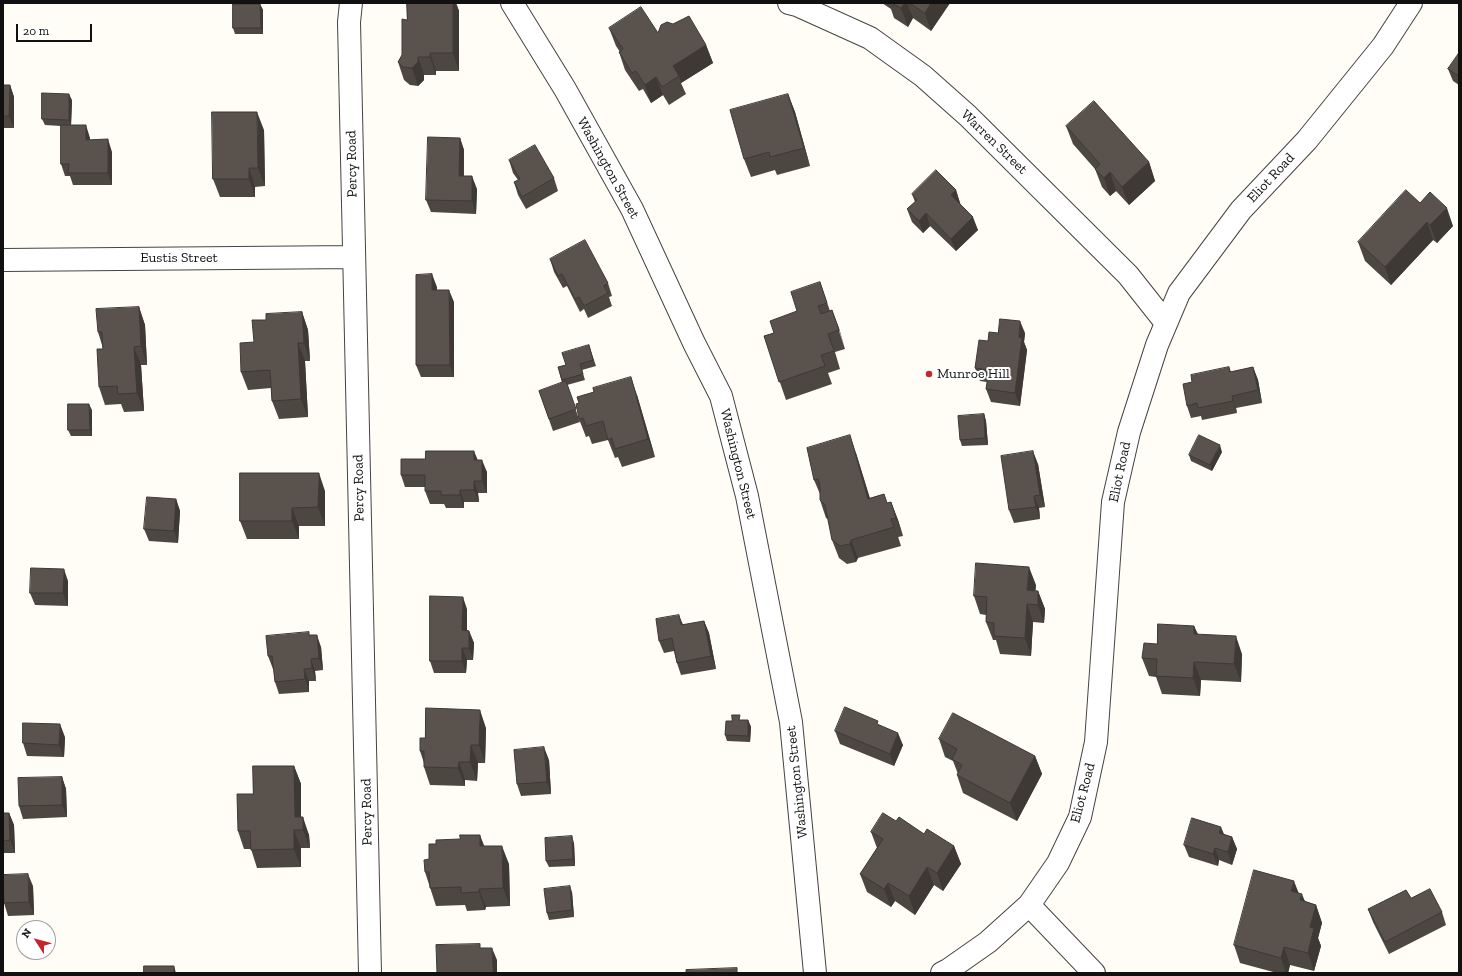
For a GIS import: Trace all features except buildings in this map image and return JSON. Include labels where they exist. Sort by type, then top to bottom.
[{"type":"street","name":"Percy Road","points":[[351,3],[349,22],[370,973]]},
{"type":"street","name":"Washington Street","points":[[512,3],[565,89],[632,209],[694,343],[721,396],[747,496],[791,722],[815,973]]},
{"type":"street","name":"Warren Street","points":[[789,3],[797,5],[870,38],[923,76],[974,122],[1128,275],[1166,323]]},
{"type":"street","name":"Eliot Road","points":[[942,973],[988,942],[1030,905],[1058,863],[1080,817],[1096,742],[1113,502],[1129,432],[1157,345],[1179,293],[1241,210],[1307,140],[1383,46],[1411,3]]},
{"type":"street","name":"Eustis Street","points":[[3,260],[354,257]]},
{"type":"street","points":[[1030,905],[1094,973]]},
{"type":"place","name":"Munroe Hill","points":[[929,374]]}]
